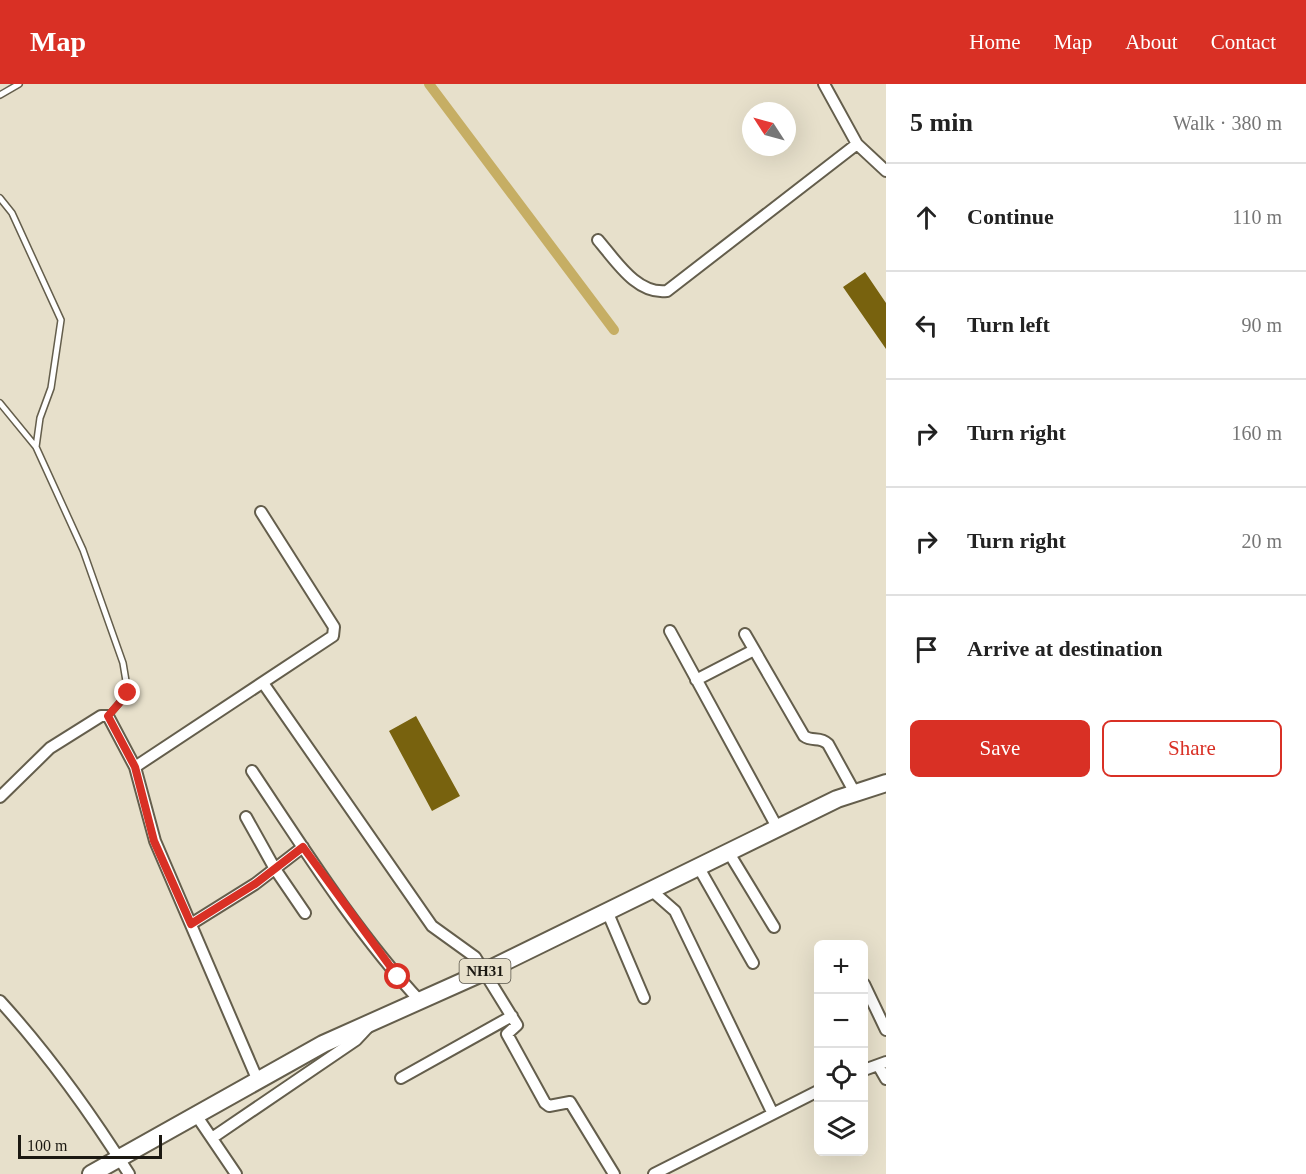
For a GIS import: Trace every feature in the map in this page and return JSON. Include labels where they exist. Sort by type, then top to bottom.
[{"type":"highway","name":"NH31","points":[[91,1174],[303,1055],[484,972],[699,868],[777,827],[855,793],[886,783]]},
{"type":"street","points":[[824,84],[857,144],[886,171]]},
{"type":"street","points":[[598,240],[625,271],[648,291],[667,291],[857,144]]},
{"type":"street","points":[[135,767],[328,642],[335,631],[261,512]]},
{"type":"street","points":[[670,631],[777,827]]},
{"type":"street","points":[[745,634],[804,736],[809,739],[822,739],[828,744],[855,793]]},
{"type":"street","points":[[696,680],[754,650]]},
{"type":"street","points":[[263,683],[432,926],[475,957],[517,1026],[507,1034],[545,1103],[549,1106],[570,1101],[614,1174]]},
{"type":"street","points":[[0,797],[50,748],[101,716],[108,716],[135,767],[154,841],[258,1081]]},
{"type":"street","points":[[252,771],[303,847],[398,977],[420,1001]]},
{"type":"street","points":[[246,817],[275,869],[305,913]]},
{"type":"street","points":[[191,924],[275,869],[303,847]]},
{"type":"street","points":[[729,853],[774,927]]},
{"type":"street","points":[[699,868],[753,963]]},
{"type":"street","points":[[651,890],[675,911],[772,1112]]},
{"type":"street","points":[[608,912],[644,998]]},
{"type":"street","points":[[868,992],[886,1030]]},
{"type":"street","points":[[0,1001],[55,1065],[129,1174]]},
{"type":"street","points":[[401,1078],[512,1016]]},
{"type":"street","points":[[212,1138],[356,1040],[372,1022]]},
{"type":"street","points":[[882,1064],[886,1078]]},
{"type":"street","points":[[654,1174],[772,1112],[814,1093]]},
{"type":"street","points":[[196,1115],[236,1174]]},
{"type":"lane","points":[[0,95],[19,84]]},
{"type":"lane","points":[[0,198],[12,213],[61,320],[51,388],[40,418],[36,447]]},
{"type":"lane","points":[[0,403],[36,447],[83,550],[123,663],[128,693],[108,716]]},
{"type":"building","points":[[865,272],[886,303],[886,349],[843,287]]},
{"type":"building","points":[[416,716],[460,796],[432,811],[389,731]]},
{"type":"waterway","points":[[429,84],[614,330]]},
{"type":"route","points":[[128,693],[108,716],[135,767],[154,841],[191,924],[255,884],[303,847],[398,977]]}]
